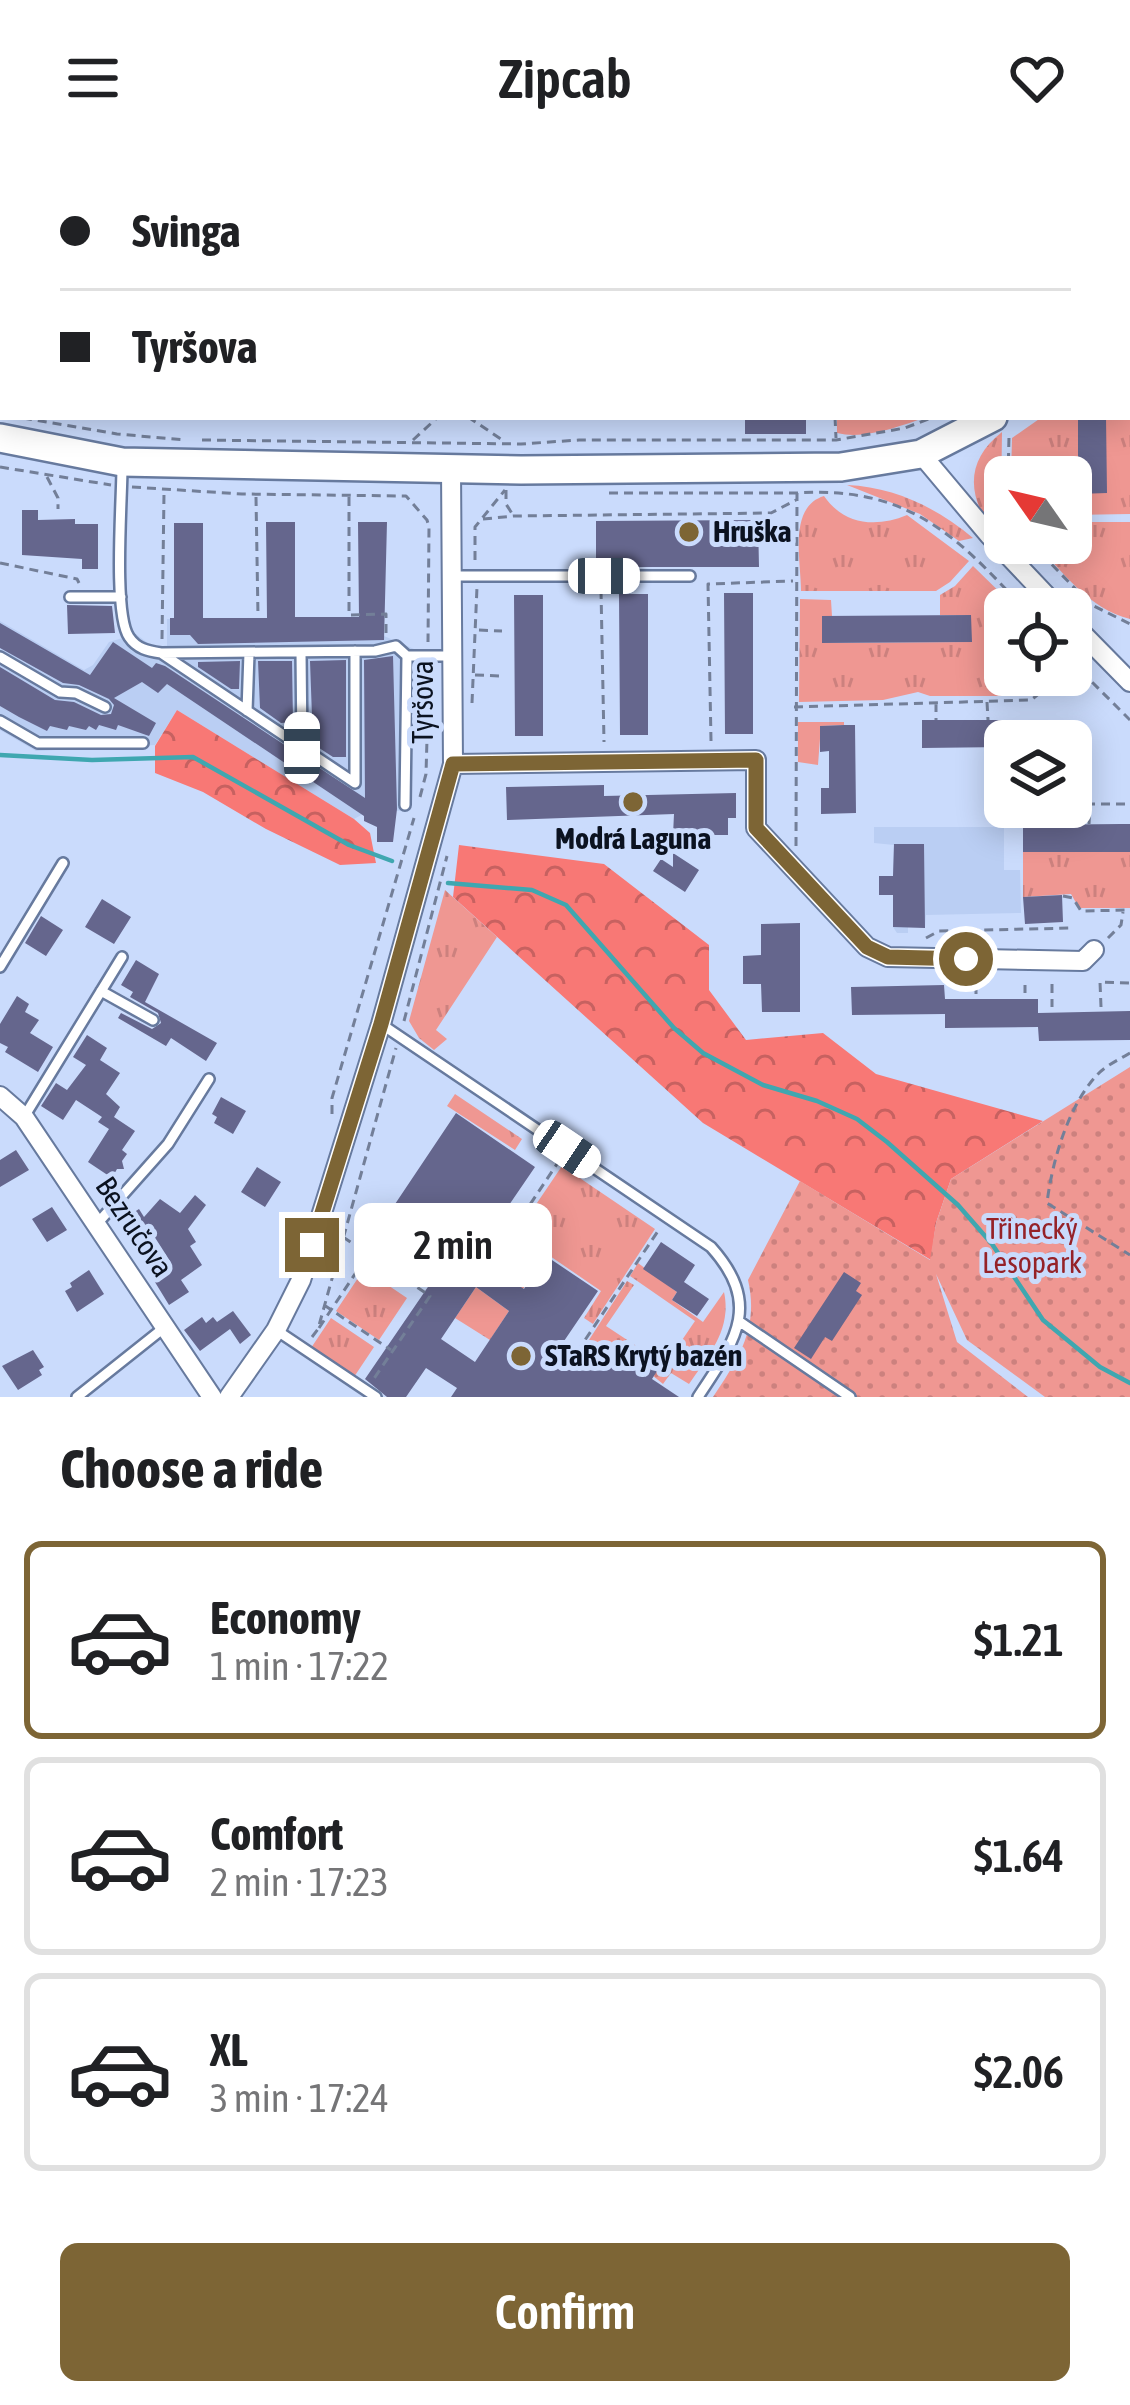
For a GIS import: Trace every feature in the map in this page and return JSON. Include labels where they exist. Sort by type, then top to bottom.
[{"type":"street","points":[[0,438],[122,474],[841,467],[921,454],[1001,427]]},
{"type":"street","points":[[921,454],[1040,588]]},
{"type":"street","name":"Tyršova","points":[[229,1397],[276,1330],[301,1280],[381,1024],[453,764],[451,469]]},
{"type":"street","points":[[1092,643],[1130,682]]},
{"type":"street","points":[[453,764],[756,760],[756,828],[867,947],[888,957],[1083,961],[1094,950]]},
{"type":"street","name":"Bezručova","points":[[0,1096],[24,1117],[212,1397]]},
{"type":"lane","points":[[122,474],[121,597],[127,634],[143,650],[375,651],[396,646],[407,656],[452,656]]},
{"type":"lane","points":[[453,576],[690,576]]},
{"type":"lane","points":[[74,597],[121,597]]},
{"type":"lane","points":[[161,653],[355,783],[355,651]]},
{"type":"lane","points":[[247,711],[249,652]]},
{"type":"lane","points":[[301,652],[302,748]]},
{"type":"lane","points":[[405,805],[407,656]]},
{"type":"lane","points":[[0,657],[60,692],[76,693],[104,707]]},
{"type":"lane","points":[[0,721],[38,743],[143,743]]},
{"type":"lane","points":[[0,968],[63,863]]},
{"type":"lane","points":[[24,1117],[122,957]]},
{"type":"lane","points":[[101,991],[153,1021]]},
{"type":"lane","points":[[381,1024],[711,1246],[732,1270],[740,1322],[732,1346],[698,1397]]},
{"type":"lane","points":[[96,1225],[168,1144],[209,1079]]},
{"type":"lane","points":[[740,1322],[850,1397]]},
{"type":"lane","points":[[77,1397],[165,1328]]},
{"type":"lane","points":[[276,1330],[371,1394]]},
{"type":"path","points":[[31,420],[193,440],[505,442],[836,440],[926,420]]},
{"type":"path","points":[[413,440],[436,420]]},
{"type":"path","points":[[472,420],[505,442]]},
{"type":"path","points":[[835,420],[836,440]]},
{"type":"path","points":[[0,467],[46,475],[122,474],[164,491],[399,494],[427,520],[429,708],[423,787],[332,1098],[331,1113],[344,1142]]},
{"type":"path","points":[[46,475],[58,498],[58,509]]},
{"type":"path","points":[[471,711],[477,630],[475,527],[506,488],[506,504],[514,515]]},
{"type":"path","points":[[161,653],[164,491]]},
{"type":"path","points":[[798,852],[797,493],[837,491],[886,499],[974,554],[1005,588]]},
{"type":"path","points":[[256,494],[258,616]]},
{"type":"path","points":[[349,495],[349,615],[386,614],[386,646]]},
{"type":"path","points":[[483,519],[771,513],[796,500]]},
{"type":"path","points":[[0,563],[77,579],[74,597]]},
{"type":"path","points":[[1051,564],[1090,604],[1128,625]]},
{"type":"path","points":[[711,748],[708,584],[795,580]]},
{"type":"path","points":[[601,587],[604,750]]},
{"type":"path","points":[[477,630],[502,631]]},
{"type":"path","points":[[474,675],[502,676]]},
{"type":"path","points":[[1092,683],[1130,720]]},
{"type":"path","points":[[794,706],[1040,696]]},
{"type":"path","points":[[987,700],[988,720]]},
{"type":"path","points":[[936,701],[936,720]]},
{"type":"path","points":[[1092,804],[1130,804]]},
{"type":"path","points":[[317,1329],[451,842]]},
{"type":"path","points":[[1063,896],[1073,898],[1081,911],[1127,910],[1121,925],[1094,950]]},
{"type":"path","points":[[919,946],[931,932],[939,931],[1072,928]]},
{"type":"path","points":[[1101,1007],[1100,982],[1130,983]]},
{"type":"path","points":[[976,983],[976,994]]},
{"type":"path","points":[[1052,984],[1052,1007]]},
{"type":"path","points":[[1024,985],[1025,993]]},
{"type":"path","points":[[1130,1053],[1097,1075],[1065,1130],[1051,1171],[1047,1203],[1130,1255]]},
{"type":"path","points":[[497,1254],[567,1149]]},
{"type":"path","points":[[578,1352],[669,1218]]},
{"type":"path","points":[[342,1236],[430,1296],[392,1352],[371,1394]]},
{"type":"path","points":[[308,1344],[369,1254]]},
{"type":"path","points":[[323,1305],[392,1352]]},
{"type":"shaded area","points":[[383,617],[384,636],[414,649],[411,810],[365,813],[354,819],[177,710],[155,745],[36,751],[0,730],[0,621],[84,670],[109,642],[136,634],[149,644],[167,648],[167,619]]},
{"type":"shaded area","points":[[874,827],[1004,828],[1004,870],[1020,870],[1021,913],[926,915],[925,927],[897,933],[893,895],[879,895],[879,876],[893,876],[894,845],[874,843]]},
{"type":"green space","points":[[837,420],[917,420],[859,435],[837,433]]},
{"type":"green space","points":[[1038,420],[1078,420],[1078,456],[1012,456],[1012,438]]},
{"type":"green space","points":[[1106,420],[1130,420],[1130,514],[1092,515],[1092,493],[1106,493]]},
{"type":"green space","points":[[1002,432],[1002,456],[984,456],[984,517],[976,499],[974,475],[991,442]]},
{"type":"green space","points":[[847,485],[914,501],[973,538],[959,541],[920,514]]},
{"type":"green space","points":[[824,496],[841,513],[861,521],[884,522],[907,515],[969,561],[936,591],[801,591],[801,523],[805,511]]},
{"type":"green space","points":[[1092,522],[1130,522],[1130,619],[1102,607],[1092,600],[1092,588],[1079,588],[1055,564],[1092,564]]},
{"type":"green space","points":[[973,566],[996,588],[984,588],[984,696],[918,692],[883,700],[799,702],[800,599],[831,600],[832,616],[822,616],[823,643],[971,642],[971,615],[940,615],[940,595]]},
{"type":"green space","points":[[177,710],[354,819],[370,833],[376,863],[340,865],[203,792],[155,773],[155,746]]},
{"type":"green space","points":[[798,722],[844,722],[821,726],[818,765],[798,762]]},
{"type":"green space","points":[[459,845],[604,864],[709,945],[709,990],[746,1040],[823,1033],[876,1074],[1043,1121],[951,1179],[936,1223],[931,1260],[703,1123],[453,897]]},
{"type":"green space","points":[[1023,852],[1130,852],[1130,908],[1079,908],[1071,894],[1023,897]]},
{"type":"green space","points":[[445,890],[497,937],[436,1030],[447,1039],[434,1050],[409,1021]]},
{"type":"green space","name":"Třinecký Lesopark","points":[[1130,1067],[1130,1397],[1045,1397],[967,1340],[936,1274],[957,1342],[1028,1397],[713,1397],[749,1328],[748,1280],[800,1181],[930,1260],[951,1179]]},
{"type":"green space","points":[[455,1094],[522,1139],[515,1150],[447,1106]]},
{"type":"green space","points":[[562,1166],[655,1229],[593,1324],[584,1318],[601,1291],[547,1254],[523,1289],[488,1265],[496,1253],[501,1256]]},
{"type":"green space","points":[[638,1263],[677,1292],[672,1300],[703,1322],[724,1292],[725,1318],[711,1352],[689,1384],[671,1373],[663,1384],[652,1375],[658,1368],[622,1343],[616,1352],[598,1343],[561,1397],[578,1357],[627,1281],[634,1285],[606,1326],[665,1365],[695,1321],[630,1276]]},
{"type":"green space","points":[[364,1269],[407,1298],[379,1340],[336,1311]]},
{"type":"green space","points":[[476,1287],[509,1311],[490,1340],[455,1318]]},
{"type":"green space","points":[[331,1318],[374,1347],[354,1377],[311,1348]]},
{"type":"building","points":[[745,420],[806,420],[806,434],[745,434]]},
{"type":"building","points":[[1078,420],[1106,420],[1107,493],[1092,494],[1092,456],[1078,456]]},
{"type":"building","points":[[22,510],[38,510],[38,520],[98,524],[98,569],[82,569],[82,559],[22,555]]},
{"type":"building","points":[[758,520],[759,567],[596,567],[596,521]]},
{"type":"building","points":[[266,522],[295,522],[295,617],[359,617],[358,522],[387,522],[384,640],[198,644],[190,635],[170,635],[174,523],[203,523],[203,618],[267,618]]},
{"type":"building","points":[[724,593],[753,593],[753,734],[725,734]]},
{"type":"building","points":[[619,594],[648,594],[648,735],[620,735]]},
{"type":"building","points":[[514,595],[543,595],[543,736],[515,736]]},
{"type":"building","points":[[67,605],[112,606],[115,633],[68,634]]},
{"type":"building","points":[[971,615],[972,642],[822,643],[822,616]]},
{"type":"building","points":[[0,623],[90,675],[113,642],[152,668],[156,663],[165,666],[365,798],[364,660],[393,656],[397,809],[393,842],[377,842],[377,827],[364,821],[364,816],[167,684],[158,693],[142,682],[114,698],[156,723],[149,736],[118,725],[116,730],[99,725],[96,730],[50,726],[47,731],[19,717],[0,706],[0,667],[55,700],[74,702],[101,715],[111,714],[114,705],[0,648]]},
{"type":"building","points":[[346,660],[346,757],[333,757],[313,744],[310,661]]},
{"type":"building","points":[[240,661],[239,689],[231,689],[198,667],[198,662]]},
{"type":"building","points":[[258,661],[292,661],[293,722],[281,723],[260,708]]},
{"type":"building","points":[[922,720],[984,720],[984,747],[922,748]]},
{"type":"building","points":[[855,725],[856,813],[821,814],[821,788],[829,788],[829,751],[820,752],[820,726]]},
{"type":"building","points":[[604,785],[604,796],[736,793],[736,818],[728,818],[728,835],[673,835],[674,814],[507,820],[506,787]]},
{"type":"building","points":[[1092,824],[1130,824],[1130,852],[1023,852],[1023,828],[1092,828]]},
{"type":"building","points":[[894,844],[924,844],[925,928],[893,927],[893,895],[879,895],[879,876],[893,876]]},
{"type":"building","points":[[673,853],[699,870],[685,892],[653,871],[661,859],[673,867]]},
{"type":"building","points":[[1062,895],[1063,922],[1025,924],[1023,897]]},
{"type":"building","points":[[102,899],[131,917],[114,944],[85,927]]},
{"type":"building","points":[[41,916],[63,930],[46,956],[25,943]]},
{"type":"building","points":[[800,923],[800,1012],[762,1012],[761,984],[743,984],[743,956],[761,955],[761,924]]},
{"type":"building","points":[[136,960],[159,974],[145,1002],[217,1043],[206,1061],[171,1038],[166,1046],[118,1018],[121,1013],[152,1029],[161,1023],[158,1013],[130,997],[133,992],[121,985]]},
{"type":"building","points":[[944,985],[945,999],[1038,999],[1038,1013],[1130,1011],[1130,1040],[1039,1041],[1038,1027],[945,1028],[945,1014],[852,1015],[851,987]]},
{"type":"building","points":[[17,996],[29,1004],[25,1012],[39,1020],[30,1033],[53,1047],[38,1072],[5,1052],[8,1047],[0,1043],[0,1024]]},
{"type":"building","points":[[87,1035],[107,1048],[100,1060],[120,1073],[106,1094],[120,1107],[114,1117],[135,1131],[122,1150],[127,1154],[124,1169],[117,1169],[112,1178],[88,1162],[109,1129],[98,1122],[102,1117],[76,1100],[63,1120],[41,1106],[56,1083],[67,1090],[86,1065],[73,1057]]},
{"type":"building","points":[[221,1097],[246,1111],[233,1134],[214,1123],[217,1117],[212,1114]]},
{"type":"building","points":[[456,1113],[535,1167],[474,1256],[524,1289],[546,1256],[598,1291],[562,1344],[586,1360],[598,1343],[616,1351],[621,1343],[659,1368],[652,1379],[679,1397],[451,1397],[457,1388],[426,1368],[406,1397],[387,1397],[365,1379],[432,1281],[359,1232],[373,1210],[385,1219]],"holes":[[[476,1287],[509,1311],[475,1362],[441,1339]]]},
{"type":"building","points":[[16,1150],[29,1170],[0,1187],[0,1160]]},
{"type":"building","points":[[257,1167],[281,1182],[265,1207],[241,1192]]},
{"type":"building","points":[[195,1195],[206,1205],[188,1229],[196,1242],[190,1246],[202,1265],[181,1280],[189,1292],[169,1305],[150,1274],[170,1261],[154,1236],[135,1248],[117,1223],[139,1209],[144,1217],[160,1199],[180,1213]]},
{"type":"building","points":[[52,1207],[67,1230],[47,1242],[32,1219]]},
{"type":"building","points":[[661,1242],[695,1265],[684,1282],[709,1299],[697,1316],[672,1300],[677,1292],[643,1269]]},
{"type":"building","points":[[89,1270],[104,1294],[77,1312],[65,1291]]},
{"type":"building","points":[[844,1272],[861,1283],[856,1291],[862,1295],[832,1341],[825,1337],[811,1359],[794,1348]]},
{"type":"building","points":[[233,1311],[251,1335],[240,1344],[230,1329],[200,1351],[184,1330],[202,1317],[206,1323],[213,1317],[217,1322]]},
{"type":"building","points":[[33,1350],[44,1367],[39,1370],[42,1375],[18,1390],[2,1366]]},
{"type":"waterway","points":[[0,755],[92,760],[193,757],[349,845],[392,861]]},
{"type":"waterway","points":[[448,883],[532,890],[566,905],[674,1028],[703,1053],[763,1085],[857,1119],[887,1142],[958,1205],[992,1244],[1043,1320],[1100,1367],[1130,1383]]},
{"type":"place","name":"Hruška","points":[[689,532]]},
{"type":"place","name":"Modrá Laguna","points":[[633,802]]},
{"type":"place","name":"STaRS Krytý bazén","points":[[521,1356]]},
{"type":"route","points":[[312,1245],[381,1024],[453,764],[756,760],[756,828],[867,947],[888,957],[966,959]]}]
